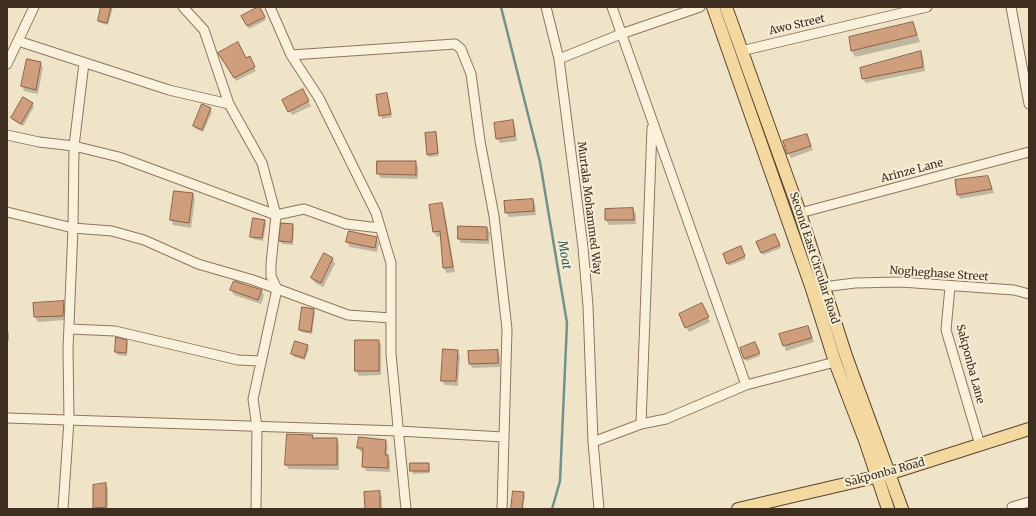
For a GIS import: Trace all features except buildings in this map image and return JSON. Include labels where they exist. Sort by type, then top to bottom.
[{"type":"main road","name":"Second East Circular Road","points":[[713,7],[810,282],[835,362],[883,475],[902,509]]},
{"type":"main road","name":"Second East Circular Road","points":[[726,7],[800,213],[883,475],[888,509]]},
{"type":"main road","name":"Sakponba Road","points":[[738,509],[883,475],[1029,429]]},
{"type":"street","points":[[7,64],[34,7]]},
{"type":"street","points":[[183,7],[204,30],[229,104],[262,163],[276,215],[271,276],[278,289],[253,399],[257,427],[256,509]]},
{"type":"street","points":[[270,7],[291,55],[319,98],[376,213],[391,263],[390,354],[406,509]]},
{"type":"street","name":"Murtala Mohammed Way","points":[[546,7],[559,59],[587,291],[593,442],[599,509]]},
{"type":"street","points":[[612,7],[746,385]]},
{"type":"street","points":[[559,59],[621,34],[700,7]]},
{"type":"street","name":"Awo Street","points":[[741,51],[928,7]]},
{"type":"street","points":[[1011,7],[1029,104]]},
{"type":"street","points":[[18,41],[169,90],[229,104]]},
{"type":"street","points":[[291,55],[455,44],[461,49],[471,74],[480,141],[494,216],[507,329],[502,509]]},
{"type":"street","points":[[63,509],[69,420],[68,349],[73,228],[74,146],[84,63]]},
{"type":"street","points":[[641,424],[652,122]]},
{"type":"street","points":[[7,134],[39,142],[74,146],[119,157],[276,215],[304,209],[346,224],[380,228]]},
{"type":"street","name":"Arinze Lane","points":[[800,213],[1029,152]]},
{"type":"street","points":[[7,212],[73,228],[112,231],[144,240],[198,264],[278,289],[310,303],[348,315],[391,318]]},
{"type":"street","name":"Nogheghase Street","points":[[823,287],[855,283],[901,282],[950,287],[1014,290],[1029,294]]},
{"type":"street","name":"Sakponba Lane","points":[[950,287],[946,330],[980,445]]},
{"type":"street","points":[[70,329],[115,331],[238,360],[261,361]]},
{"type":"street","points":[[593,442],[641,424],[666,419],[746,385],[835,362]]},
{"type":"street","points":[[7,418],[399,431],[503,437]]},
{"type":"street","points":[[1012,507],[1029,502]]},
{"type":"waterway","name":"Moat","points":[[501,7],[540,162],[567,323],[560,481],[552,509]]}]
